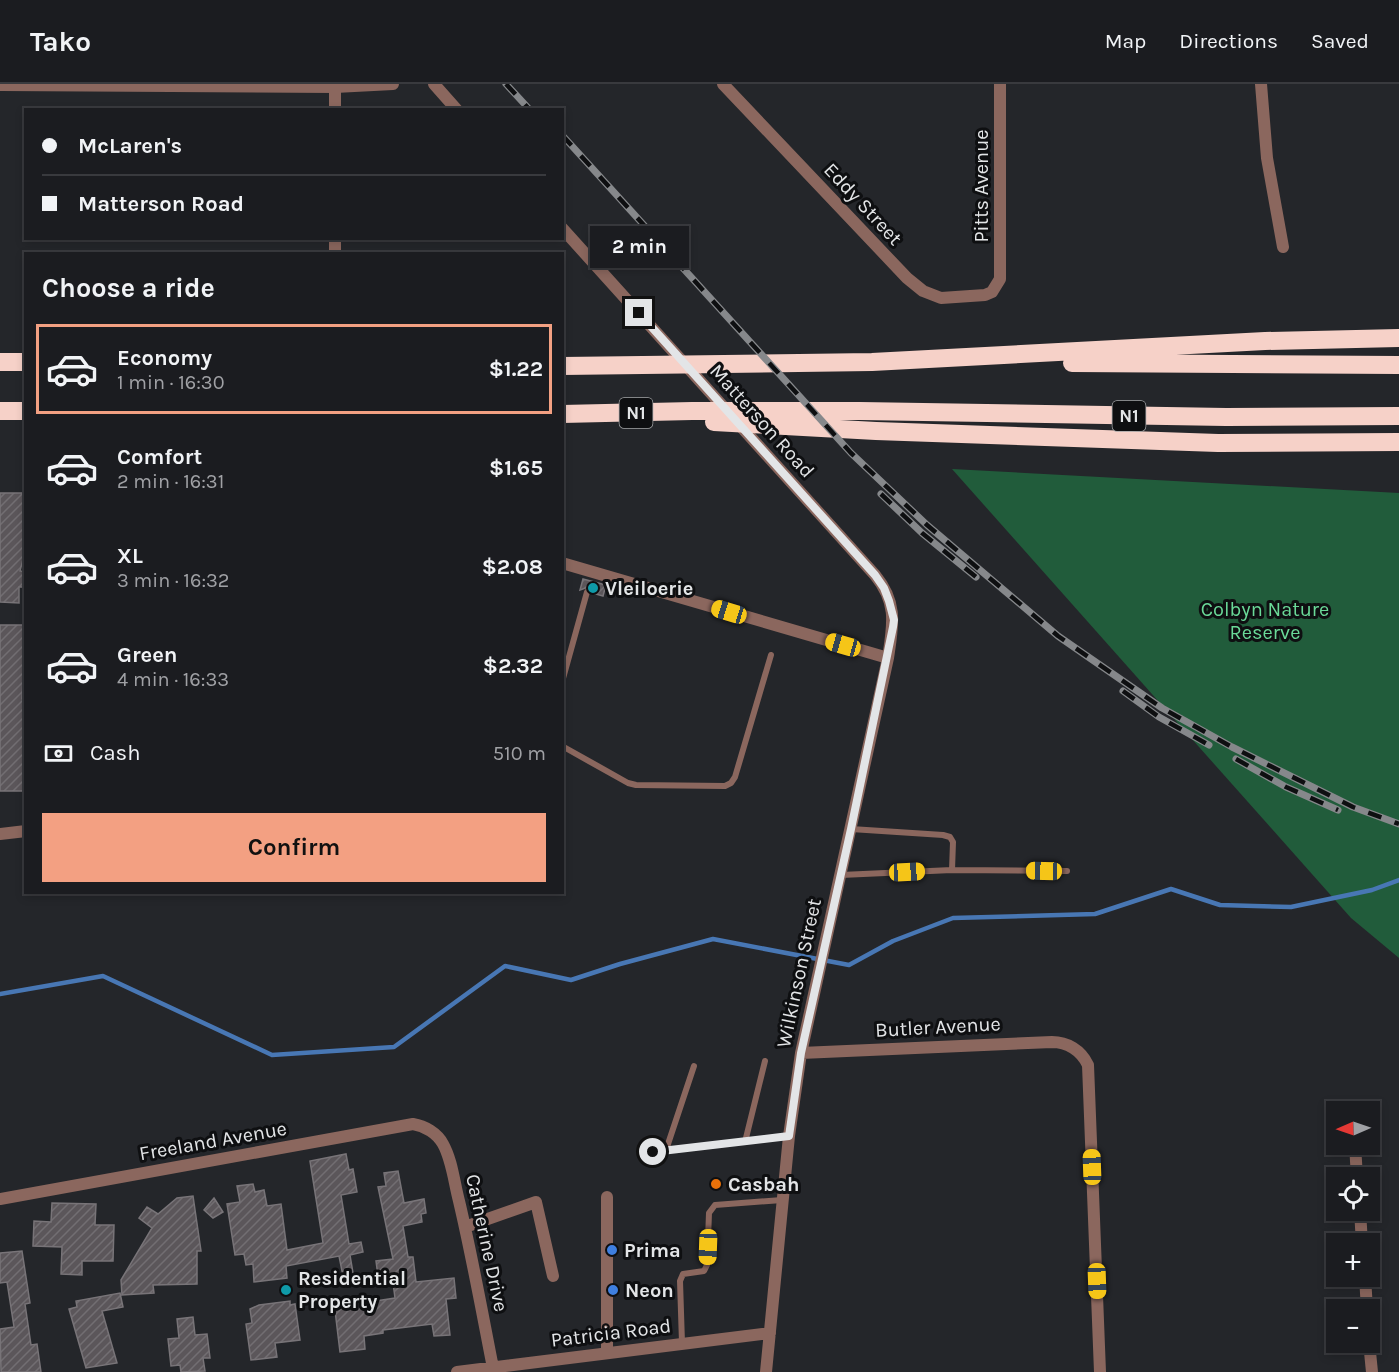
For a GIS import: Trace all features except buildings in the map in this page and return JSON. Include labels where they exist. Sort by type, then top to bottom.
[{"type":"highway","points":[[872,362],[1265,341],[1399,338]]},
{"type":"highway","points":[[0,362],[24,362]]},
{"type":"highway","points":[[564,366],[872,362],[1399,365]]},
{"type":"highway","points":[[0,411],[24,411]]},
{"type":"highway","name":"N1","points":[[571,415],[696,416],[860,411],[1202,417],[1399,416]]},
{"type":"highway","points":[[696,416],[876,431],[1218,442],[1399,442]]},
{"type":"street","points":[[0,85],[335,87],[393,84]]},
{"type":"street","points":[[434,84],[455,108]]},
{"type":"street","name":"Eddy Street","points":[[723,84],[917,287],[932,296],[941,298],[985,295],[996,287]]},
{"type":"street","name":"Pitts Avenue","points":[[996,287],[1001,272],[1000,84]]},
{"type":"street","points":[[1262,84],[1267,158],[1283,247]]},
{"type":"street","points":[[335,87],[335,108]]},
{"type":"street","name":"Matterson Road","points":[[564,230],[879,581],[889,601],[894,620],[888,658]]},
{"type":"street","points":[[564,564],[592,576],[888,658]]},
{"type":"street","name":"Wilkinson Street","points":[[766,1372],[789,1136],[801,1053],[888,658]]},
{"type":"street","points":[[0,834],[24,831]]},
{"type":"street","name":"Butler Avenue","points":[[801,1053],[1052,1042],[1062,1043],[1085,1058],[1088,1065],[1100,1372]]},
{"type":"street","name":"Freeland Avenue","points":[[0,1199],[413,1124],[431,1131]]},
{"type":"street","name":"Catherine Drive","points":[[431,1131],[442,1142],[448,1158],[465,1227],[494,1368]]},
{"type":"street","points":[[607,1197],[607,1352]]},
{"type":"street","points":[[465,1227],[536,1202],[553,1276]]},
{"type":"street","name":"Patricia Road","points":[[457,1372],[770,1333]]},
{"type":"street","points":[[1371,1353],[1372,1372]]},
{"type":"lane","points":[[564,674],[587,592]]},
{"type":"lane","points":[[564,748],[628,783],[636,785],[725,786],[735,777],[771,655]]},
{"type":"lane","points":[[851,829],[950,837],[953,842],[952,870]]},
{"type":"lane","points":[[841,875],[952,870],[1068,871]]},
{"type":"lane","points":[[745,1142],[765,1061]]},
{"type":"lane","points":[[666,1150],[694,1066]]},
{"type":"lane","points":[[653,1152],[789,1136]]},
{"type":"lane","points":[[682,1343],[680,1281],[683,1274],[704,1270],[707,1265],[709,1213],[715,1205],[782,1200]]},
{"type":"green space","name":"Colbyn Nature Reserve","points":[[952,469],[1399,493],[1399,958],[1351,918]]},
{"type":"waterway","points":[[0,994],[103,976],[272,1055],[394,1047],[505,966],[571,980],[713,939],[849,965],[893,941],[953,918],[1095,914],[1171,889],[1220,905],[1291,907],[1372,890],[1399,880]]},
{"type":"railway","points":[[506,84],[528,108]]},
{"type":"railway","points":[[564,137],[851,453],[927,525],[1058,636],[1162,708],[1232,747],[1353,807],[1399,824]]},
{"type":"railway","points":[[881,494],[922,533],[976,577]]},
{"type":"railway","points":[[1123,691],[1159,717],[1209,745]]},
{"type":"railway","points":[[1236,759],[1286,787],[1338,810]]},
{"type":"place","name":"Vleiloerie","points":[[593,588]]},
{"type":"place","name":"Casbah","points":[[716,1184]]},
{"type":"place","name":"Prima","points":[[612,1250]]},
{"type":"place","name":"Residential Property","points":[[286,1290]]},
{"type":"place","name":"Neon","points":[[613,1290]]},
{"type":"route","points":[[639,313],[875,575],[884,588],[894,620],[879,701],[801,1053],[789,1136],[653,1152]]}]
